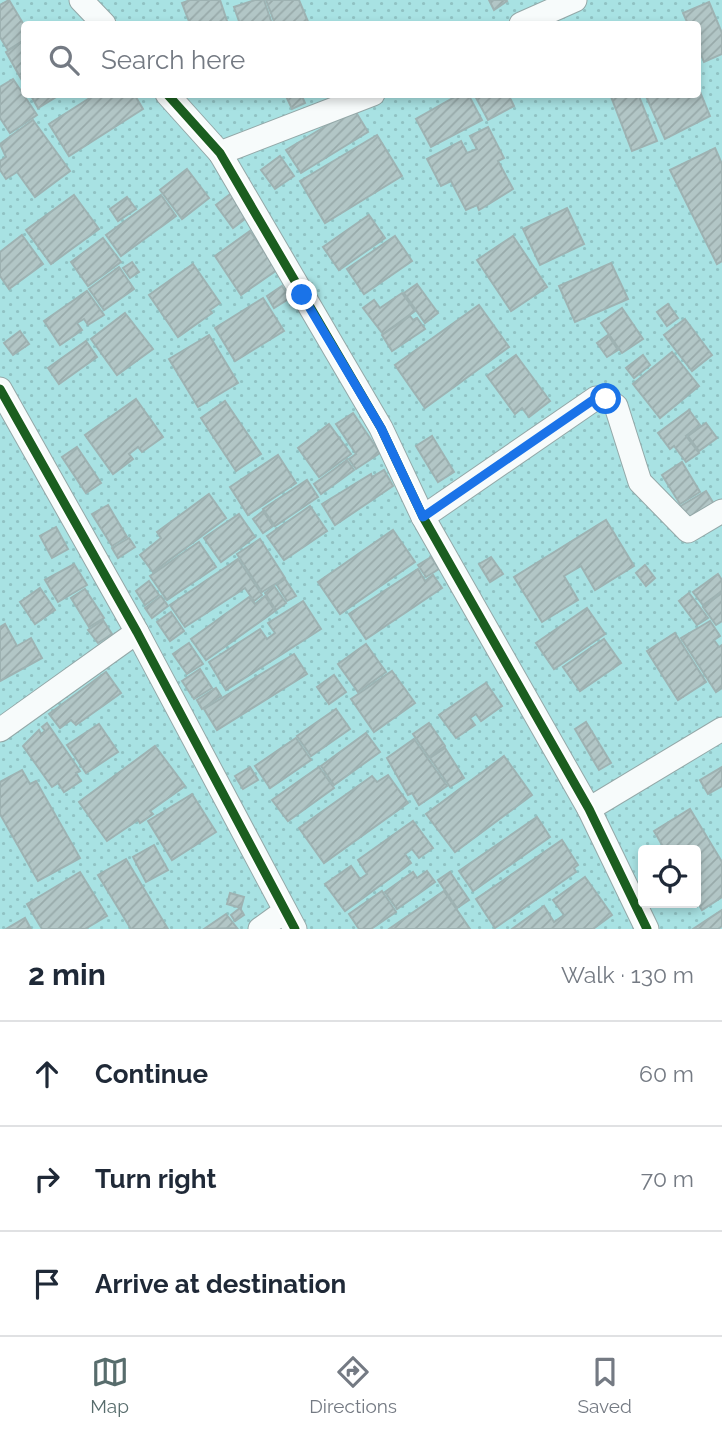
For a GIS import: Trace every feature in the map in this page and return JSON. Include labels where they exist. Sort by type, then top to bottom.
[{"type":"street","points":[[81,0],[100,21]]},
{"type":"street","points":[[528,21],[575,0]]},
{"type":"street","points":[[171,98],[220,153],[381,428],[423,517],[589,809],[648,929]]},
{"type":"street","points":[[220,153],[363,98]]},
{"type":"street","points":[[0,389],[137,632],[290,920],[260,929]]},
{"type":"street","points":[[423,517],[596,398],[606,399],[616,407],[640,482],[688,531],[722,511]]},
{"type":"street","points":[[0,730],[137,632]]},
{"type":"street","points":[[589,809],[722,729]]},
{"type":"shaded area","points":[[0,0],[722,0],[722,929],[0,929]]},
{"type":"building","points":[[9,0],[22,21],[21,42],[8,50],[0,37],[0,5]]},
{"type":"building","points":[[190,0],[220,0],[227,21],[189,21],[182,3]]},
{"type":"building","points":[[264,0],[271,21],[239,21],[234,7]]},
{"type":"building","points":[[266,0],[299,0],[308,21],[274,21]]},
{"type":"building","points":[[489,0],[506,0],[507,1],[494,10]]},
{"type":"building","points":[[709,2],[722,33],[722,54],[704,62],[701,54],[701,21],[687,21],[683,13]]},
{"type":"building","points":[[21,43],[21,79],[6,52]]},
{"type":"building","points":[[13,79],[21,91],[21,98],[26,98],[37,115],[10,133],[0,118],[0,87]]},
{"type":"building","points":[[701,94],[710,116],[665,139],[647,98],[701,98]]},
{"type":"building","points":[[32,98],[54,98],[38,108]]},
{"type":"building","points":[[90,98],[136,98],[143,109],[69,156],[49,124]]},
{"type":"building","points":[[287,98],[303,98],[305,103],[292,109]]},
{"type":"building","points":[[453,98],[470,98],[482,120],[431,147],[416,119]]},
{"type":"building","points":[[476,98],[510,98],[514,106],[488,120]]},
{"type":"building","points":[[612,98],[640,98],[657,141],[632,151]]},
{"type":"building","points":[[354,109],[368,132],[301,173],[286,150]]},
{"type":"building","points":[[33,120],[70,171],[35,197],[17,172],[6,179],[0,170],[0,161],[6,157],[0,144]]},
{"type":"building","points":[[488,127],[504,158],[498,161],[513,189],[479,210],[477,205],[466,210],[451,181],[441,186],[427,159],[461,141],[467,153],[477,149],[470,136]]},
{"type":"building","points":[[377,135],[402,176],[325,223],[300,181]]},
{"type":"building","points":[[715,148],[722,164],[722,261],[717,264],[670,170]]},
{"type":"building","points":[[280,156],[294,176],[275,189],[261,170]]},
{"type":"building","points":[[187,169],[209,198],[182,219],[160,190]]},
{"type":"building","points":[[233,192],[250,215],[233,228],[216,205]]},
{"type":"building","points":[[74,195],[99,229],[51,264],[26,230]]},
{"type":"building","points":[[161,195],[176,216],[121,256],[106,235]]},
{"type":"building","points":[[127,197],[136,209],[118,221],[110,209]]},
{"type":"building","points":[[567,208],[584,244],[540,265],[523,229]]},
{"type":"building","points":[[369,215],[385,238],[339,270],[323,247]]},
{"type":"building","points":[[250,231],[277,270],[241,295],[215,256]]},
{"type":"building","points":[[22,235],[43,264],[9,289],[0,276],[0,252]]},
{"type":"building","points":[[395,236],[412,261],[364,294],[347,269]]},
{"type":"building","points":[[513,236],[547,287],[511,311],[477,260]]},
{"type":"building","points":[[103,238],[121,262],[88,286],[71,262]]},
{"type":"building","points":[[132,262],[139,272],[130,278],[123,268]]},
{"type":"building","points":[[611,263],[628,299],[575,322],[559,286]]},
{"type":"building","points":[[193,264],[220,303],[210,310],[212,313],[178,337],[149,295]]},
{"type":"building","points":[[119,267],[134,289],[104,310],[89,289]]},
{"type":"building","points":[[417,284],[438,313],[425,323],[404,293]]},
{"type":"building","points":[[282,286],[290,298],[274,308],[267,296]]},
{"type":"building","points":[[87,291],[104,315],[88,325],[84,319],[77,323],[82,330],[60,345],[44,321]]},
{"type":"building","points":[[402,293],[415,311],[383,334],[363,308],[374,300],[380,308]]},
{"type":"building","points":[[263,298],[284,331],[235,361],[215,328]]},
{"type":"building","points":[[668,304],[678,318],[667,326],[657,312]]},
{"type":"building","points":[[479,305],[509,347],[425,408],[395,365]]},
{"type":"building","points":[[622,308],[643,339],[622,353],[601,323]]},
{"type":"building","points":[[125,313],[153,349],[117,375],[91,339]]},
{"type":"building","points":[[410,316],[413,320],[417,318],[425,329],[392,351],[382,335]]},
{"type":"building","points":[[685,319],[712,355],[692,371],[664,335]]},
{"type":"building","points":[[20,331],[29,344],[13,355],[4,343]]},
{"type":"building","points":[[209,335],[238,383],[198,407],[169,359]]},
{"type":"building","points":[[608,335],[618,350],[607,357],[597,343]]},
{"type":"building","points":[[86,341],[97,357],[59,384],[48,368]]},
{"type":"building","points":[[672,352],[699,386],[660,418],[633,384]]},
{"type":"building","points":[[516,355],[550,401],[529,417],[522,408],[515,414],[487,376]]},
{"type":"building","points":[[643,355],[650,365],[634,378],[626,368]]},
{"type":"building","points":[[136,399],[163,437],[142,452],[138,447],[129,454],[133,459],[113,474],[85,435]]},
{"type":"building","points":[[225,401],[261,454],[236,471],[201,418]]},
{"type":"building","points":[[689,410],[700,425],[686,436],[699,453],[686,462],[674,446],[670,449],[658,433]]},
{"type":"building","points":[[353,413],[380,453],[356,469],[349,459],[356,454],[336,424]]},
{"type":"building","points":[[706,423],[717,438],[699,451],[688,436]]},
{"type":"building","points":[[329,424],[351,454],[319,477],[298,448]]},
{"type":"building","points":[[432,436],[454,472],[438,482],[416,446]]},
{"type":"building","points":[[77,447],[101,483],[86,493],[62,457]]},
{"type":"building","points":[[278,455],[296,483],[248,515],[230,487]]},
{"type":"building","points":[[347,460],[354,470],[321,494],[314,484]]},
{"type":"building","points":[[682,462],[700,492],[680,504],[662,475]]},
{"type":"building","points":[[384,470],[393,486],[335,525],[322,504],[371,474],[372,477]]},
{"type":"building","points":[[307,480],[318,497],[275,526],[263,509]]},
{"type":"building","points":[[706,491],[717,509],[691,526],[679,507]]},
{"type":"building","points":[[209,494],[226,518],[153,572],[140,555],[161,538],[157,532]]},
{"type":"building","points":[[108,505],[127,537],[112,546],[92,514]]},
{"type":"building","points":[[310,506],[327,531],[284,560],[267,536]]},
{"type":"building","points":[[263,511],[273,526],[263,533],[253,519]]},
{"type":"building","points":[[239,514],[255,537],[221,562],[204,538]]},
{"type":"building","points":[[606,520],[634,566],[595,590],[581,566],[564,576],[578,600],[542,622],[514,577]]},
{"type":"building","points":[[56,527],[68,549],[52,558],[40,536]]},
{"type":"building","points":[[393,530],[415,562],[340,614],[318,582]]},
{"type":"building","points":[[129,538],[135,547],[118,558],[112,548]]},
{"type":"building","points":[[260,539],[285,578],[262,592],[237,554]]},
{"type":"building","points":[[199,542],[216,567],[167,600],[150,576]]},
{"type":"building","points":[[431,557],[439,569],[426,577],[418,565]]},
{"type":"building","points":[[491,557],[503,574],[490,582],[479,564]]},
{"type":"building","points":[[238,559],[262,595],[254,601],[245,588],[185,627],[170,605]]},
{"type":"building","points":[[74,564],[87,585],[58,602],[45,580]]},
{"type":"building","points":[[645,565],[655,578],[646,586],[636,573]]},
{"type":"building","points":[[418,569],[425,581],[433,575],[442,588],[366,639],[349,614]]},
{"type":"building","points":[[718,574],[722,580],[722,591],[703,605],[693,592]]},
{"type":"building","points":[[285,579],[296,596],[287,601],[277,585]]},
{"type":"building","points":[[149,581],[159,595],[145,605],[136,591]]},
{"type":"building","points":[[274,586],[286,603],[276,610],[265,593]]},
{"type":"building","points":[[40,588],[55,610],[35,624],[20,602]]},
{"type":"building","points":[[85,589],[104,618],[89,627],[71,598]]},
{"type":"building","points":[[689,593],[708,618],[697,625],[679,601]]},
{"type":"building","points":[[722,593],[722,621],[716,625],[703,607]]},
{"type":"building","points":[[161,596],[168,606],[152,618],[145,608]]},
{"type":"building","points":[[265,596],[275,611],[206,660],[191,639],[249,597],[255,604]]},
{"type":"building","points":[[303,601],[321,629],[226,690],[209,662],[260,629],[267,639],[275,633],[268,623]]},
{"type":"building","points":[[587,608],[605,634],[554,669],[536,643]]},
{"type":"building","points":[[171,612],[184,631],[170,641],[157,622]]},
{"type":"building","points":[[103,620],[112,634],[98,643],[88,630]]},
{"type":"building","points":[[710,621],[720,636],[714,640],[719,647],[722,645],[722,688],[716,692],[681,638]]},
{"type":"building","points":[[5,624],[17,646],[31,638],[42,658],[0,681],[0,627]]},
{"type":"building","points":[[675,633],[706,682],[678,700],[647,651]]},
{"type":"building","points":[[604,639],[621,663],[580,691],[563,667]]},
{"type":"building","points":[[189,643],[203,664],[187,674],[173,654]]},
{"type":"building","points":[[366,644],[386,672],[358,692],[338,664]]},
{"type":"building","points":[[294,654],[307,674],[217,730],[204,709]]},
{"type":"building","points":[[200,669],[212,688],[194,699],[182,681]]},
{"type":"building","points":[[392,671],[415,703],[374,732],[351,699]]},
{"type":"building","points":[[106,672],[121,693],[76,725],[71,720],[60,728],[49,714]]},
{"type":"building","points":[[334,675],[346,692],[329,704],[317,687]]},
{"type":"building","points":[[486,683],[502,706],[481,721],[476,714],[470,718],[475,725],[456,738],[439,715]]},
{"type":"building","points":[[216,688],[221,696],[202,709],[197,700]]},
{"type":"building","points":[[336,709],[350,729],[311,756],[297,736]]},
{"type":"building","points":[[586,722],[611,763],[599,770],[575,729]]},
{"type":"building","points":[[47,723],[80,771],[76,773],[81,781],[64,792],[58,783],[52,787],[23,746],[39,730],[41,734],[45,731],[42,727]]},
{"type":"building","points":[[429,723],[445,746],[429,757],[413,734]]},
{"type":"building","points":[[99,724],[118,752],[86,773],[67,745]]},
{"type":"building","points":[[366,733],[380,752],[334,785],[321,766]]},
{"type":"building","points":[[296,738],[311,760],[270,788],[255,766]]},
{"type":"building","points":[[414,739],[447,786],[419,805],[412,793],[408,795],[387,758]]},
{"type":"building","points":[[155,746],[185,786],[150,811],[153,814],[140,823],[138,820],[107,841],[79,802]]},
{"type":"building","points":[[445,748],[464,778],[450,787],[430,758]]},
{"type":"building","points":[[504,756],[532,795],[455,852],[426,814]]},
{"type":"building","points":[[250,767],[258,780],[243,789],[235,776]]},
{"type":"building","points":[[319,767],[334,788],[288,821],[272,800]]},
{"type":"building","points":[[722,767],[722,786],[708,794],[700,780]]},
{"type":"building","points":[[22,770],[30,784],[36,781],[80,858],[38,881],[0,814],[0,782]]},
{"type":"building","points":[[388,775],[408,803],[324,863],[299,828],[372,776],[377,782]]},
{"type":"building","points":[[192,794],[216,832],[172,860],[148,821]]},
{"type":"building","points":[[690,809],[722,862],[722,897],[702,910],[701,845],[662,845],[654,831]]},
{"type":"building","points":[[537,817],[550,837],[473,891],[459,871]]},
{"type":"building","points":[[413,821],[433,848],[419,858],[412,849],[405,854],[411,863],[345,911],[325,884],[351,866],[360,879],[367,874],[358,860]]},
{"type":"building","points":[[562,840],[578,865],[574,868],[576,872],[495,928],[476,899]]},
{"type":"building","points":[[154,845],[168,870],[146,882],[133,857]]},
{"type":"building","points":[[126,859],[168,929],[131,929],[98,875]]},
{"type":"building","points":[[427,871],[435,882],[397,909],[385,892],[413,872],[417,878]]},
{"type":"building","points":[[80,872],[107,916],[85,929],[42,929],[27,904]]},
{"type":"building","points":[[450,872],[469,900],[457,908],[438,880]]},
{"type":"building","points":[[585,877],[612,915],[593,929],[512,929],[544,906],[554,922],[564,915],[553,900]]},
{"type":"building","points":[[382,891],[396,912],[371,929],[359,929],[349,914]]},
{"type":"building","points":[[444,891],[470,929],[389,929]]},
{"type":"building","points":[[230,893],[244,897],[241,908],[227,904]]},
{"type":"building","points":[[240,908],[244,915],[235,921],[231,915]]},
{"type":"building","points":[[722,910],[722,926],[718,929],[693,929]]},
{"type":"building","points":[[226,914],[237,928],[204,929]]},
{"type":"building","points":[[25,918],[31,929],[6,929]]},
{"type":"cycle path","points":[[171,98],[220,153],[381,428],[423,517],[589,809],[647,929]]},
{"type":"cycle path","points":[[0,389],[137,632],[295,929]]},
{"type":"route","points":[[302,295],[381,428],[423,517],[596,398],[606,399]]}]
